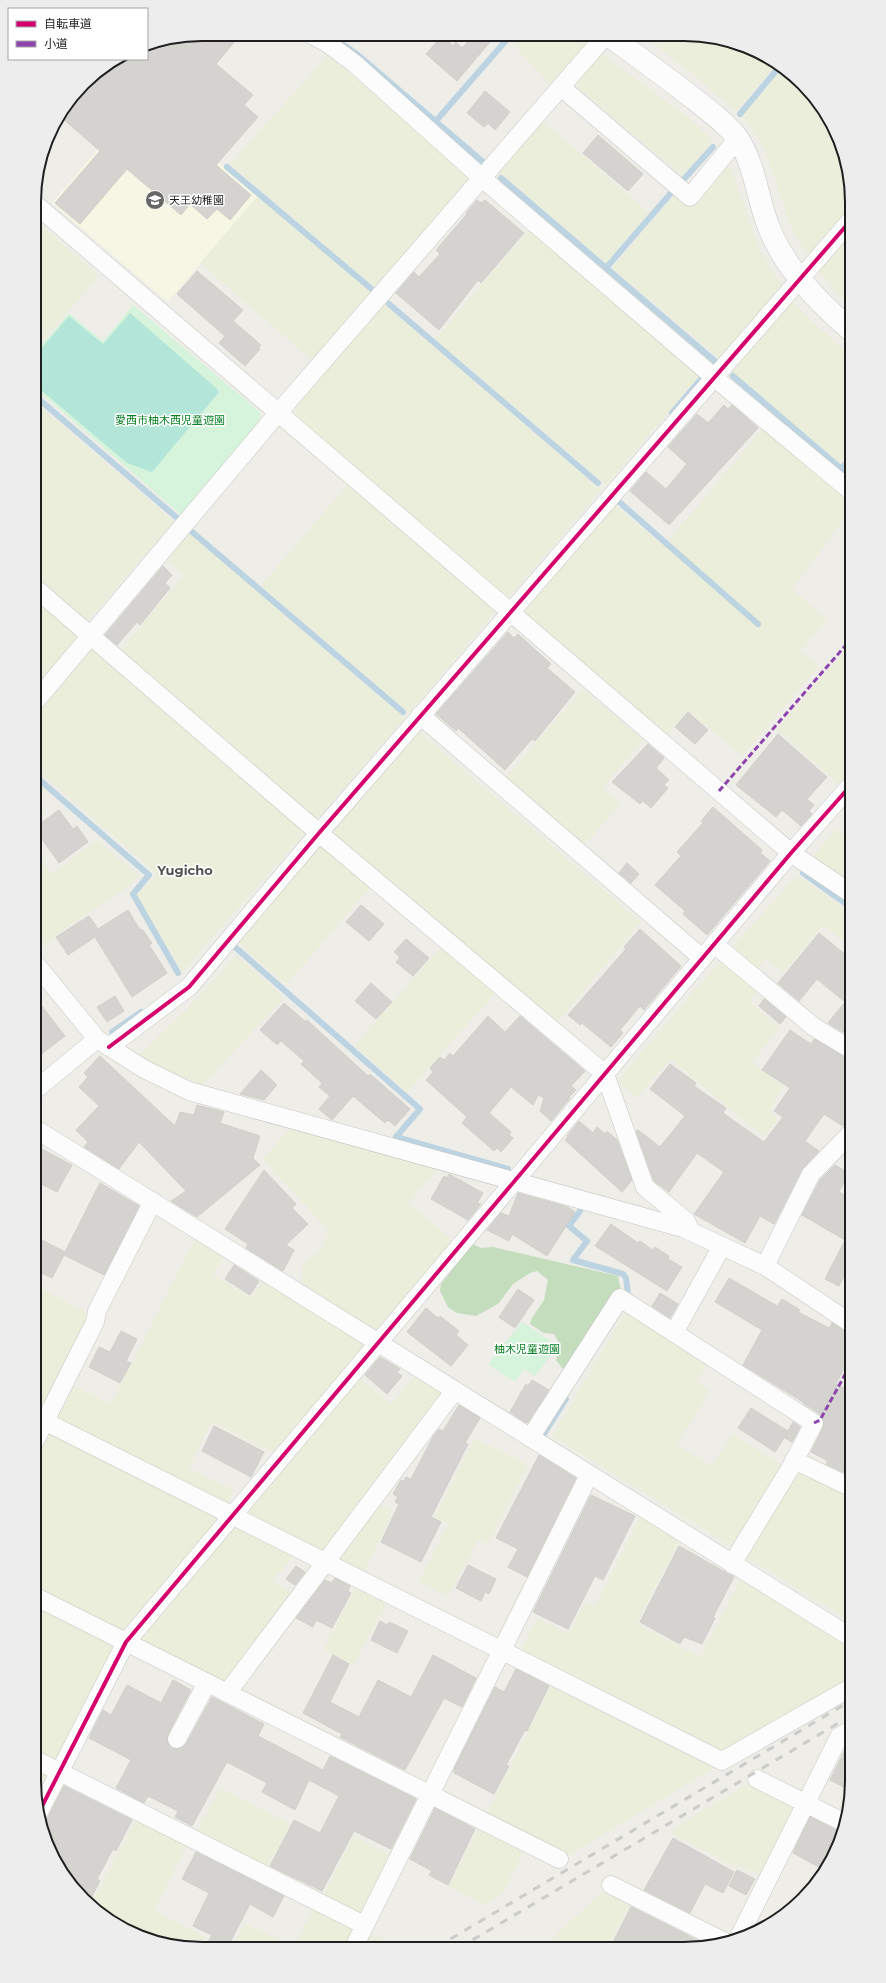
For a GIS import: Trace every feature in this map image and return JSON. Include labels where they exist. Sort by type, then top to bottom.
[{"type":"street","points":[[325,41],[354,63],[482,178],[715,378],[845,486]]},
{"type":"street","points":[[41,695],[278,413],[600,41]]},
{"type":"street","points":[[618,41],[710,111],[738,138],[752,167],[768,226],[784,256],[800,280],[834,316],[845,325]]},
{"type":"street","points":[[561,86],[690,197],[738,138]]},
{"type":"street","points":[[41,209],[791,853],[845,889]]},
{"type":"street","points":[[41,1086],[103,1043],[189,987],[420,715],[845,227]]},
{"type":"street","points":[[41,593],[319,833],[605,1074],[645,1187],[686,1221],[692,1231]]},
{"type":"street","points":[[420,715],[702,958]]},
{"type":"street","points":[[43,1805],[126,1642],[702,958],[845,792]]},
{"type":"street","points":[[714,944],[814,1027],[845,1046]]},
{"type":"street","points":[[41,970],[103,1043],[144,1069],[189,1091],[515,1180],[692,1231],[765,1266],[845,1319]]},
{"type":"street","points":[[41,1132],[380,1342],[530,1438],[845,1634]]},
{"type":"street","points":[[765,1266],[811,1174],[845,1139]]},
{"type":"street","points":[[41,1417],[95,1322],[97,1311],[153,1201]]},
{"type":"street","points":[[674,1333],[722,1246]]},
{"type":"street","points":[[530,1438],[620,1298],[814,1423],[794,1460],[732,1564]]},
{"type":"street","points":[[227,1693],[455,1390]]},
{"type":"street","points":[[41,1420],[722,1761],[845,1691]]},
{"type":"street","points":[[794,1460],[845,1485]]},
{"type":"street","points":[[356,1942],[431,1795],[589,1475]]},
{"type":"street","points":[[41,1600],[559,1859]]},
{"type":"street","points":[[177,1739],[207,1683]]},
{"type":"street","points":[[741,1931],[839,1737],[845,1733]]},
{"type":"street","points":[[41,1762],[364,1925]]},
{"type":"street","points":[[757,1779],[840,1821]]},
{"type":"street","points":[[611,1885],[718,1939]]},
{"type":"shaded area","points":[[514,41],[587,41],[590,43],[552,86],[519,52]]},
{"type":"shaded area","points":[[695,41],[726,46],[746,53],[774,68],[736,111],[693,74],[650,42]]},
{"type":"shaded area","points":[[601,53],[693,121],[713,141],[683,176],[575,85]]},
{"type":"shaded area","points":[[328,55],[474,177],[377,290],[230,164]]},
{"type":"shaded area","points":[[779,72],[798,88],[812,104],[833,140],[840,160],[844,181],[845,216],[809,259],[791,227],[766,153],[757,135],[742,116]]},
{"type":"shaded area","name":"天王幼稚園","points":[[142,98],[258,196],[168,302],[52,203]]},
{"type":"shaded area","points":[[541,119],[649,213],[606,264],[497,170]]},
{"type":"shaded area","points":[[726,167],[731,168],[759,249],[783,288],[720,359],[612,268],[675,194],[692,208]]},
{"type":"shaded area","points":[[258,196],[374,294],[314,362],[200,263]]},
{"type":"shaded area","points":[[41,225],[99,275],[41,343]]},
{"type":"shaded area","points":[[531,228],[701,374],[606,485],[435,339]]},
{"type":"shaded area","points":[[845,235],[845,300],[837,294],[817,269]]},
{"type":"shaded area","points":[[790,298],[813,323],[845,350],[845,457],[839,464],[728,369]]},
{"type":"shaded area","points":[[384,304],[601,490],[506,600],[296,418],[296,406]]},
{"type":"shaded area","points":[[41,407],[174,521],[85,624],[41,587]]},
{"type":"shaded area","points":[[765,426],[845,492],[845,517],[792,589],[827,619],[800,650],[819,666],[742,756],[688,710],[666,735],[520,610],[611,502],[664,546]]},
{"type":"shaded area","points":[[348,484],[496,611],[409,713],[261,586]]},
{"type":"shaded area","points":[[187,531],[405,718],[313,823],[117,654],[184,575],[164,557]]},
{"type":"shaded area","points":[[41,597],[82,632],[41,683]]},
{"type":"shaded area","points":[[93,646],[305,832],[182,972],[136,896],[157,874],[41,773],[41,707]]},
{"type":"shaded area","points":[[845,651],[845,781],[841,786],[777,729]]},
{"type":"shaded area","points":[[583,689],[643,740],[602,788],[620,804],[580,850],[502,782]]},
{"type":"shaded area","points":[[418,731],[641,922],[555,1025],[330,833]]},
{"type":"shaded area","points":[[41,786],[45,789],[41,794]]},
{"type":"shaded area","points":[[41,809],[45,814],[41,817]]},
{"type":"shaded area","points":[[836,829],[845,836],[845,880],[843,882],[809,860]]},
{"type":"shaded area","points":[[97,840],[139,876],[127,888],[57,934],[41,950],[41,859],[52,874]]},
{"type":"shaded area","points":[[322,841],[373,884],[286,985],[237,942]]},
{"type":"shaded area","points":[[797,875],[845,908],[845,943],[823,925],[783,973],[766,959],[754,973],[730,950]]},
{"type":"shaded area","points":[[443,944],[498,990],[407,1092],[355,1046]]},
{"type":"shaded area","points":[[237,955],[284,998],[203,1085],[167,1071],[139,1055],[188,1008]]},
{"type":"shaded area","points":[[723,958],[761,989],[750,1002],[779,1027],[752,1063],[783,1086],[769,1112],[778,1119],[764,1137],[670,1059],[637,1098],[617,1081]]},
{"type":"shaded area","points":[[292,1126],[439,1168],[408,1202],[455,1243],[382,1331],[372,1332],[301,1288],[302,1265],[322,1248],[328,1233],[324,1226],[263,1159]]},
{"type":"shaded area","points":[[196,1237],[225,1254],[213,1275],[252,1298],[264,1278],[366,1341],[366,1352],[278,1454],[212,1422],[189,1468],[234,1490],[226,1507],[57,1423],[55,1416],[71,1384],[111,1404]]},
{"type":"shaded area","points":[[42,1289],[93,1316],[42,1415],[41,1414]]},
{"type":"shaded area","points":[[628,1308],[709,1360],[696,1381],[710,1390],[677,1445],[712,1466],[732,1434],[786,1467],[736,1549],[552,1436]]},
{"type":"shaded area","points":[[416,1375],[448,1393],[329,1554],[243,1513],[359,1377],[391,1404]]},
{"type":"shaded area","points":[[46,1431],[224,1516],[127,1631],[120,1633],[41,1593],[41,1441]]},
{"type":"shaded area","points":[[474,1438],[528,1465],[488,1544],[478,1539],[448,1597],[419,1582],[448,1524],[435,1517]]},
{"type":"shaded area","points":[[796,1470],[845,1493],[845,1618],[746,1557]]},
{"type":"shaded area","points":[[377,1502],[393,1512],[362,1576],[336,1562]]},
{"type":"shaded area","points":[[642,1513],[682,1536],[636,1624],[700,1657],[743,1575],[845,1639],[845,1685],[722,1756],[519,1656],[537,1618],[569,1634],[585,1602],[595,1607]]},
{"type":"shaded area","points":[[234,1524],[296,1554],[272,1581],[295,1595],[229,1684],[139,1642],[139,1636]]},
{"type":"shaded area","points":[[358,1583],[388,1599],[354,1665],[324,1649]]},
{"type":"shaded area","points":[[41,1606],[115,1643],[115,1650],[56,1767],[41,1760]]},
{"type":"shaded area","points":[[554,1681],[719,1765],[566,1857],[485,1816]]},
{"type":"shaded area","points":[[41,1766],[53,1772],[41,1796]]},
{"type":"shaded area","points":[[754,1780],[799,1803],[762,1876],[739,1865],[737,1868],[668,1832]]},
{"type":"shaded area","points":[[220,1788],[290,1824],[266,1870],[196,1833]]},
{"type":"shaded area","points":[[139,1814],[189,1840],[154,1911],[206,1937],[204,1942],[191,1942],[160,1937],[140,1930],[112,1915],[93,1900]]},
{"type":"shaded area","points":[[480,1826],[525,1849],[502,1894],[484,1905],[449,1887]]},
{"type":"shaded area","points":[[353,1836],[394,1856],[365,1915],[322,1898]]},
{"type":"shaded area","points":[[605,1889],[631,1901],[610,1942],[557,1942],[551,1939]]},
{"type":"shaded area","points":[[315,1904],[356,1930],[350,1942],[296,1942]]},
{"type":"shaded area","points":[[245,1923],[283,1942],[234,1942]]},
{"type":"shaded area","points":[[368,1932],[387,1942],[363,1942]]},
{"type":"green space","name":"愛西市柚木西児童遊園","points":[[133,305],[260,412],[260,422],[180,514],[41,393],[41,346],[69,313],[103,341]]},
{"type":"green space","name":"愛西市柚木西児童遊園","points":[[130,313],[219,392],[152,472],[127,463],[41,390],[41,349],[69,316],[103,344]]},
{"type":"green space","points":[[473,1244],[481,1248],[493,1247],[618,1276],[621,1291],[568,1372],[563,1369],[556,1360],[560,1345],[554,1334],[544,1333],[530,1324],[532,1318],[544,1300],[548,1280],[537,1271],[530,1273],[513,1284],[498,1304],[476,1316],[457,1313],[448,1307],[440,1291],[441,1284]]},
{"type":"green space","name":"柚木児童遊園","points":[[522,1322],[558,1346],[535,1376],[524,1369],[515,1382],[488,1364]]},
{"type":"building","points":[[191,41],[235,41],[216,64],[253,95],[244,105],[258,117],[216,165],[251,195],[230,220],[217,209],[207,219],[190,204],[181,215],[127,169],[80,224],[55,203],[100,151],[64,120],[74,104],[88,88],[104,74],[127,60],[148,60],[148,51],[160,46]]},
{"type":"building","points":[[438,41],[448,41],[453,46],[456,42],[462,48],[468,41],[491,41],[457,81],[426,54]]},
{"type":"building","points":[[485,91],[510,112],[495,130],[488,123],[484,127],[467,113]]},
{"type":"building","points":[[598,135],[643,174],[628,191],[583,153]]},
{"type":"building","points":[[477,200],[481,203],[485,200],[524,233],[481,283],[478,280],[439,330],[396,293],[414,272],[419,277],[440,254],[436,250]]},
{"type":"building","points":[[197,271],[243,310],[233,321],[261,345],[258,348],[260,349],[245,366],[219,343],[225,336],[177,294]]},
{"type":"building","points":[[724,405],[728,409],[732,405],[758,428],[669,525],[630,491],[646,472],[666,489],[687,464],[668,447],[697,414],[708,423]]},
{"type":"building","points":[[163,566],[172,575],[165,583],[170,588],[140,625],[137,622],[117,645],[105,635]]},
{"type":"building","points":[[508,632],[514,638],[518,634],[551,664],[547,668],[575,692],[535,741],[532,739],[505,770],[458,728],[456,731],[436,714]]},
{"type":"building","points":[[688,712],[708,730],[695,744],[675,727]]},
{"type":"building","points":[[778,734],[827,777],[807,799],[814,805],[809,811],[812,814],[801,826],[782,810],[776,817],[736,785]]},
{"type":"building","points":[[648,744],[664,758],[656,768],[669,780],[664,785],[668,788],[651,808],[643,801],[640,804],[612,782]]},
{"type":"building","points":[[713,807],[762,850],[760,853],[770,861],[707,935],[683,914],[685,911],[655,885],[681,856],[677,852],[703,823],[701,821]]},
{"type":"building","points":[[59,810],[73,829],[77,826],[88,842],[59,863],[41,838],[41,823]]},
{"type":"building","points":[[627,863],[639,874],[631,883],[619,873]]},
{"type":"building","points":[[361,905],[384,924],[369,941],[346,922]]},
{"type":"building","points":[[128,910],[140,930],[142,929],[152,943],[149,945],[167,973],[132,997],[95,937],[68,955],[56,937],[89,916],[98,929]]},
{"type":"building","points":[[640,929],[681,966],[644,1010],[640,1006],[620,1030],[623,1033],[611,1047],[582,1023],[580,1025],[568,1015],[626,949],[624,947]]},
{"type":"building","points":[[819,933],[845,954],[845,1002],[817,979],[799,1001],[778,983]]},
{"type":"building","points":[[406,939],[429,958],[413,976],[396,962],[400,957],[394,952]]},
{"type":"building","points":[[371,983],[392,1002],[376,1019],[355,1001]]},
{"type":"building","points":[[115,996],[124,1011],[107,1022],[97,1007]]},
{"type":"building","points":[[764,999],[786,1017],[780,1024],[759,1006]]},
{"type":"building","points":[[845,1002],[845,1030],[843,1032],[828,1023]]},
{"type":"building","points":[[284,1003],[306,1022],[307,1020],[368,1076],[370,1074],[410,1109],[395,1126],[388,1120],[385,1123],[353,1096],[332,1120],[319,1109],[330,1096],[319,1087],[322,1083],[301,1064],[304,1061],[281,1041],[277,1045],[260,1030]]},
{"type":"building","points":[[41,1005],[65,1036],[41,1054]]},
{"type":"building","points":[[488,1016],[505,1032],[520,1016],[585,1071],[571,1086],[576,1090],[551,1121],[540,1111],[544,1098],[538,1095],[533,1105],[511,1087],[489,1113],[511,1132],[509,1135],[513,1138],[501,1152],[497,1148],[494,1151],[462,1123],[467,1117],[426,1080],[433,1072],[430,1068],[440,1057],[444,1060],[450,1053],[453,1056]]},
{"type":"building","points":[[790,1030],[811,1044],[814,1039],[845,1056],[845,1123],[843,1126],[824,1114],[805,1141],[819,1151],[802,1169],[774,1224],[760,1216],[745,1243],[694,1214],[724,1172],[697,1153],[669,1192],[654,1181],[636,1131],[638,1130],[660,1147],[685,1116],[650,1089],[670,1064],[696,1083],[694,1086],[726,1108],[723,1113],[764,1142],[783,1117],[774,1111],[790,1088],[762,1070]]},
{"type":"building","points":[[100,1056],[175,1126],[180,1112],[194,1115],[197,1105],[224,1112],[220,1123],[260,1136],[253,1158],[260,1165],[197,1217],[171,1201],[186,1191],[139,1142],[119,1169],[84,1147],[88,1142],[76,1130],[99,1106],[79,1087],[88,1077],[84,1073]]},
{"type":"building","points":[[261,1070],[277,1085],[264,1100],[240,1094]]},
{"type":"building","points":[[579,1121],[593,1133],[597,1127],[605,1134],[607,1131],[617,1140],[632,1180],[622,1192],[565,1140]]},
{"type":"building","points":[[41,1149],[72,1165],[57,1192],[41,1184]]},
{"type":"building","points":[[835,1165],[845,1171],[845,1181],[839,1192],[845,1195],[845,1240],[802,1215],[820,1180]]},
{"type":"building","points":[[264,1170],[296,1204],[292,1208],[308,1224],[286,1245],[294,1250],[283,1271],[246,1248],[248,1244],[225,1229]]},
{"type":"building","points":[[449,1174],[483,1193],[477,1203],[481,1204],[468,1220],[431,1199],[444,1176],[447,1178]]},
{"type":"building","points":[[100,1183],[139,1206],[104,1275],[64,1255],[52,1278],[41,1272],[41,1240],[65,1252]]},
{"type":"building","points":[[518,1193],[568,1207],[575,1212],[547,1256],[512,1234],[509,1241],[487,1230],[501,1213],[509,1216]]},
{"type":"building","points":[[611,1224],[638,1243],[640,1241],[653,1250],[655,1247],[669,1256],[668,1259],[682,1267],[667,1291],[595,1246]]},
{"type":"building","points":[[845,1240],[845,1275],[839,1286],[825,1279]]},
{"type":"building","points":[[234,1265],[259,1281],[250,1295],[225,1279]]},
{"type":"building","points":[[729,1278],[777,1306],[782,1299],[800,1310],[798,1312],[829,1328],[832,1323],[845,1330],[845,1367],[836,1384],[845,1388],[845,1473],[826,1464],[828,1461],[811,1452],[823,1428],[823,1418],[820,1414],[743,1365],[762,1330],[715,1302]]},
{"type":"building","points":[[518,1289],[534,1300],[515,1328],[499,1317]]},
{"type":"building","points":[[660,1293],[678,1304],[670,1318],[652,1306]]},
{"type":"building","points":[[426,1308],[438,1318],[440,1316],[459,1331],[456,1335],[468,1345],[451,1366],[407,1332]]},
{"type":"building","points":[[121,1331],[137,1339],[126,1361],[131,1363],[120,1383],[89,1367],[99,1347],[110,1352]]},
{"type":"building","points":[[380,1357],[400,1369],[397,1372],[402,1376],[387,1394],[365,1375]]},
{"type":"building","points":[[532,1380],[549,1390],[527,1423],[510,1412],[526,1384],[528,1386]]},
{"type":"building","points":[[459,1405],[480,1418],[465,1443],[468,1444],[431,1517],[441,1522],[421,1562],[381,1542],[399,1504],[395,1502],[398,1497],[393,1494],[401,1480],[404,1481],[406,1477],[411,1479],[434,1435],[439,1429],[443,1431]]},
{"type":"building","points":[[751,1408],[788,1431],[793,1422],[800,1427],[792,1442],[785,1438],[788,1432],[775,1452],[738,1428]]},
{"type":"building","points":[[214,1426],[264,1452],[251,1477],[202,1451]]},
{"type":"building","points":[[539,1455],[576,1478],[527,1577],[508,1567],[518,1549],[496,1538]]},
{"type":"building","points":[[591,1495],[635,1516],[603,1580],[595,1576],[568,1629],[533,1612]]},
{"type":"building","points":[[679,1546],[734,1577],[713,1617],[715,1618],[702,1644],[684,1637],[680,1644],[640,1622]]},
{"type":"building","points":[[468,1565],[496,1579],[489,1594],[485,1592],[481,1601],[456,1588]]},
{"type":"building","points":[[296,1566],[305,1572],[295,1585],[286,1579]]},
{"type":"building","points":[[335,1578],[350,1586],[348,1591],[351,1593],[332,1628],[316,1620],[313,1627],[296,1618],[325,1580],[332,1583]]},
{"type":"building","points":[[380,1621],[387,1625],[389,1622],[408,1631],[397,1653],[371,1640]]},
{"type":"building","points":[[333,1655],[349,1664],[330,1702],[359,1717],[378,1680],[411,1697],[433,1655],[476,1678],[462,1707],[444,1698],[405,1770],[340,1737],[342,1734],[303,1713]]},
{"type":"building","points":[[516,1669],[549,1686],[527,1731],[525,1730],[506,1765],[509,1766],[494,1794],[454,1773],[454,1769],[495,1687],[504,1692]]},
{"type":"building","points":[[173,1680],[191,1690],[168,1734],[168,1744],[172,1748],[178,1749],[186,1744],[212,1697],[264,1724],[258,1736],[323,1770],[330,1756],[416,1799],[391,1849],[354,1831],[322,1891],[270,1866],[294,1820],[320,1833],[339,1796],[309,1780],[295,1810],[262,1792],[267,1783],[227,1762],[192,1826],[175,1817],[178,1811],[148,1796],[144,1803],[116,1788],[131,1760],[89,1738],[103,1710],[111,1715],[127,1685],[161,1703]]},
{"type":"building","points":[[845,1750],[845,1788],[830,1780]]},
{"type":"building","points":[[64,1786],[132,1820],[116,1851],[113,1849],[97,1879],[100,1881],[91,1898],[68,1871],[53,1843],[46,1823]]},
{"type":"building","points":[[435,1808],[475,1829],[448,1885],[429,1875],[432,1871],[410,1859]]},
{"type":"building","points":[[810,1817],[837,1830],[833,1843],[820,1868],[793,1853]]},
{"type":"building","points":[[673,1838],[734,1872],[723,1893],[705,1884],[690,1913],[644,1890]]},
{"type":"building","points":[[196,1852],[284,1896],[273,1917],[250,1904],[230,1942],[208,1942],[212,1935],[193,1926],[209,1893],[182,1879]]},
{"type":"building","points":[[737,1870],[755,1879],[746,1895],[729,1886]]},
{"type":"building","points":[[631,1907],[699,1942],[695,1942],[613,1942]]},
{"type":"waterway","points":[[435,122],[506,41]]},
{"type":"waterway","points":[[344,45],[358,55],[482,161]]},
{"type":"waterway","points":[[740,114],[777,70]]},
{"type":"waterway","points":[[684,179],[713,147]]},
{"type":"waterway","points":[[227,167],[374,291]]},
{"type":"waterway","points":[[501,178],[716,362]]},
{"type":"waterway","points":[[606,268],[671,193]]},
{"type":"waterway","points":[[389,304],[598,483]]},
{"type":"waterway","points":[[733,376],[845,472]]},
{"type":"waterway","points":[[672,413],[702,378]]},
{"type":"waterway","points":[[41,401],[176,517]]},
{"type":"waterway","points":[[841,469],[845,465]]},
{"type":"waterway","points":[[617,500],[758,624]]},
{"type":"waterway","points":[[191,531],[403,712]]},
{"type":"waterway","points":[[41,781],[149,875],[133,894],[178,973]]},
{"type":"waterway","points":[[803,873],[845,903]]},
{"type":"waterway","points":[[235,947],[420,1109],[396,1137],[508,1169]]},
{"type":"waterway","points":[[112,1032],[141,1012]]},
{"type":"waterway","points":[[580,1211],[569,1226],[587,1241],[573,1260],[623,1274],[626,1278],[628,1294]]},
{"type":"waterway","points":[[545,1439],[542,1437],[566,1399]]},
{"type":"railway","points":[[445,1942],[845,1704]]},
{"type":"railway","points":[[469,1942],[845,1719]]},
{"type":"marked path","points":[[719,791],[845,646]]},
{"type":"marked path","points":[[814,1423],[820,1420],[845,1375]]},
{"type":"cycle path","points":[[109,1047],[189,987],[319,833],[845,227]]},
{"type":"cycle path","points":[[43,1805],[126,1642],[791,853],[845,792]]},
{"type":"place","name":"天王幼稚園","points":[[155,200]]},
{"type":"district","name":"Yugicho","points":[[185,870]]}]
